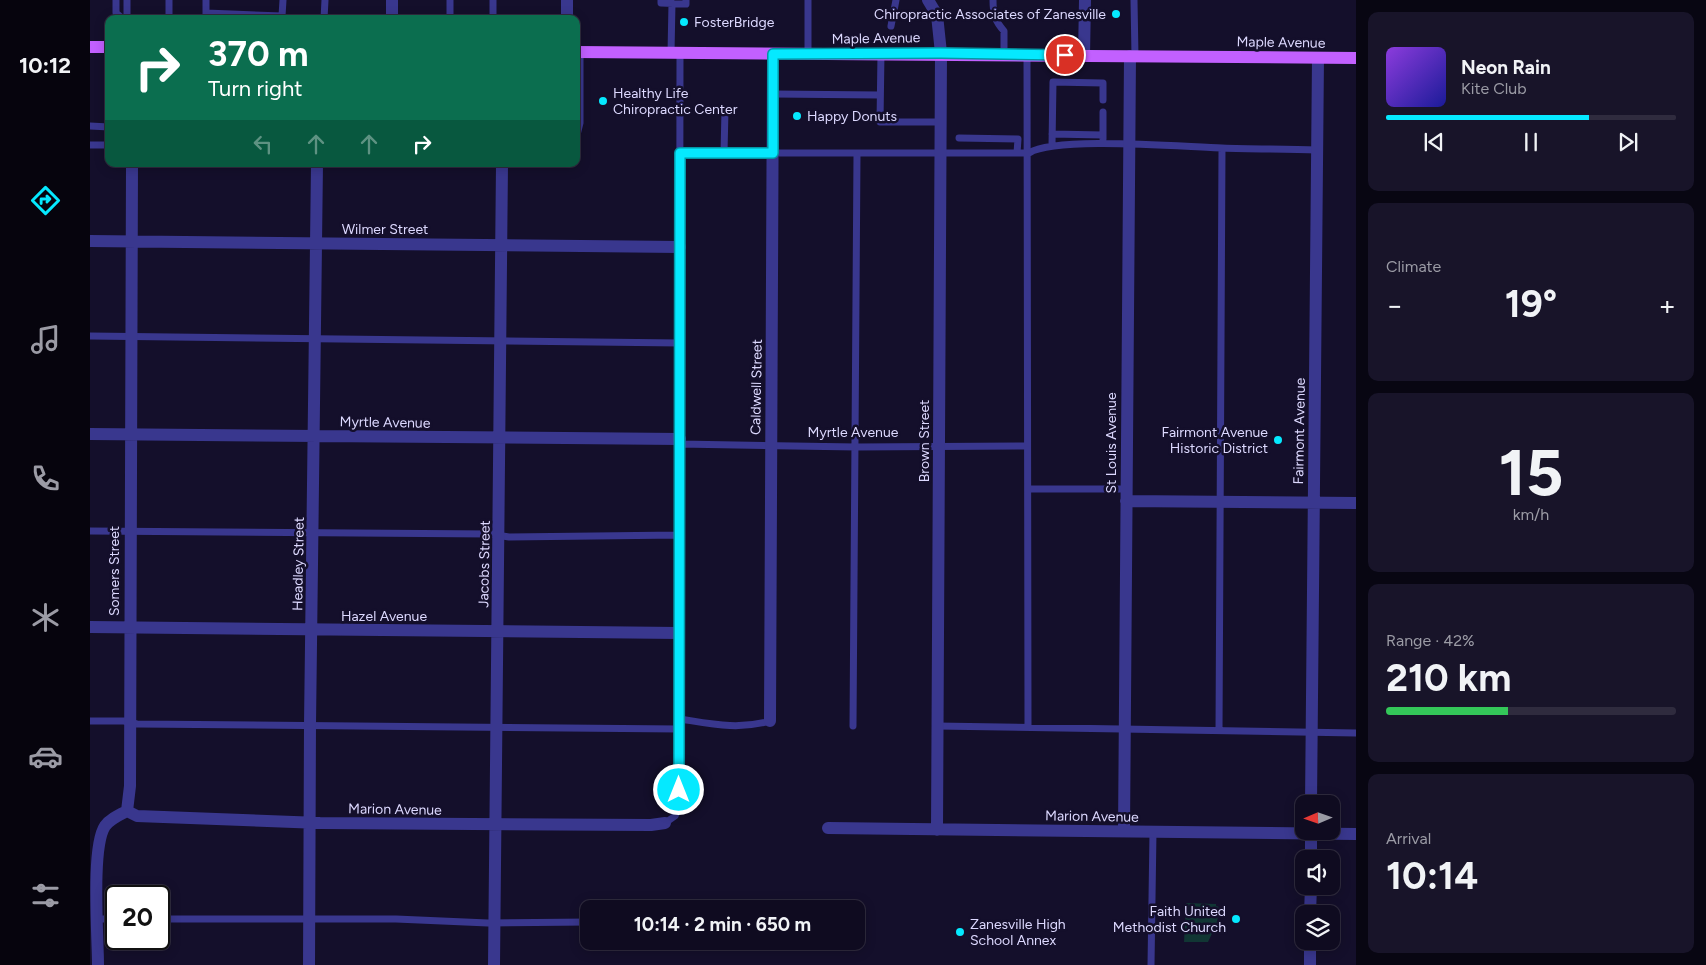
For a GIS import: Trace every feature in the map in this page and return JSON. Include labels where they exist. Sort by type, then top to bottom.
[{"type":"main road","points":[[90,47],[105,47]]},
{"type":"main road","name":"Maple Avenue","points":[[580,52],[941,53],[1356,58]]},
{"type":"street","points":[[392,0],[392,15]]},
{"type":"street","points":[[567,0],[567,15]]},
{"type":"street","name":"Brown Street","points":[[928,0],[937,15],[941,53],[937,830]]},
{"type":"street","points":[[1084,56],[1085,0]]},
{"type":"street","name":"Caldwell Street","points":[[770,721],[773,54]]},
{"type":"street","name":"St Louis Avenue","points":[[1124,831],[1128,145],[1132,56]]},
{"type":"street","name":"Fairmont Avenue","points":[[1311,795],[1318,58]]},
{"type":"street","name":"Somers Street","points":[[127,810],[130,786],[129,628],[132,167]]},
{"type":"street","name":"Headley Street","points":[[309,965],[317,167]]},
{"type":"street","name":"Jacobs Street","points":[[494,965],[502,167]]},
{"type":"street","name":"Wilmer Street","points":[[90,241],[680,247]]},
{"type":"street","name":"Myrtle Avenue","points":[[90,434],[680,441]]},
{"type":"street","points":[[1126,495],[1221,503],[1356,503]]},
{"type":"street","name":"Hazel Avenue","points":[[90,628],[679,633]]},
{"type":"street","points":[[98,965],[98,850],[100,836],[110,820],[127,810]]},
{"type":"street","name":"Marion Avenue","points":[[127,810],[137,816],[309,822],[495,826],[651,825],[665,823]]},
{"type":"street","name":"Marion Avenue","points":[[828,828],[1295,832]]},
{"type":"street","name":"Marion Avenue","points":[[1340,833],[1356,834]]},
{"type":"street","points":[[1310,950],[1310,965]]},
{"type":"lane","points":[[116,0],[116,13],[118,15]]},
{"type":"lane","points":[[127,0],[127,15]]},
{"type":"lane","points":[[169,0],[169,15]]},
{"type":"lane","points":[[206,0],[206,15]]},
{"type":"lane","points":[[282,0],[282,15]]},
{"type":"lane","points":[[324,0],[324,15]]},
{"type":"lane","points":[[450,0],[450,15]]},
{"type":"lane","points":[[493,0],[493,15]]},
{"type":"lane","points":[[661,0],[661,3],[686,4],[686,0]]},
{"type":"lane","points":[[808,0],[808,54]]},
{"type":"lane","points":[[891,26],[896,0]]},
{"type":"lane","points":[[993,0],[993,13],[1004,31],[1004,54]]},
{"type":"lane","points":[[1132,56],[1134,0]]},
{"type":"lane","points":[[665,823],[678,811],[680,729],[680,153],[672,3]]},
{"type":"lane","points":[[881,54],[880,122],[941,122]]},
{"type":"lane","points":[[1027,55],[1026,446],[1028,489],[1028,727]]},
{"type":"lane","points":[[1052,145],[1053,82],[1103,83],[1103,100]]},
{"type":"lane","points":[[773,94],[880,95]]},
{"type":"lane","points":[[724,153],[725,110]]},
{"type":"lane","points":[[1103,112],[1103,145]]},
{"type":"lane","points":[[90,126],[105,126]]},
{"type":"lane","points":[[1052,134],[1103,135]]},
{"type":"lane","points":[[959,138],[1018,138],[1017,153]]},
{"type":"lane","points":[[90,145],[105,145]]},
{"type":"lane","points":[[680,153],[1028,153],[1035,149],[1052,145],[1317,150]]},
{"type":"lane","points":[[1219,730],[1222,148]]},
{"type":"lane","points":[[853,726],[857,154]]},
{"type":"lane","points":[[90,336],[680,343]]},
{"type":"lane","name":"Myrtle Avenue","points":[[680,441],[770,446],[1026,446]]},
{"type":"lane","points":[[1028,489],[1126,495]]},
{"type":"lane","points":[[90,530],[499,535],[679,535]]},
{"type":"lane","points":[[680,719],[742,726],[770,721]]},
{"type":"lane","points":[[90,721],[680,729]]},
{"type":"lane","points":[[937,726],[1356,733]]},
{"type":"lane","points":[[1151,965],[1153,832]]},
{"type":"lane","points":[[98,919],[105,919]]},
{"type":"lane","points":[[170,919],[580,922]]},
{"type":"green space","points":[[1186,903],[1216,904],[1219,907],[1217,923],[1208,942],[1184,942]]},
{"type":"place","name":"Chiropractic Associates of Zanesville","points":[[1116,14]]},
{"type":"place","name":"FosterBridge","points":[[684,22]]},
{"type":"place","name":"Healthy Life Chiropractic Center","points":[[603,101]]},
{"type":"place","name":"Happy Donuts","points":[[797,116]]},
{"type":"place","name":"Fairmont Avenue Historic District","points":[[1278,440]]},
{"type":"place","name":"Faith United Methodist Church","points":[[1236,919]]},
{"type":"place","name":"Zanesville High School Annex","points":[[960,932]]},
{"type":"route","points":[[679,790],[680,153],[773,153],[773,54],[941,53],[1065,55]]}]
